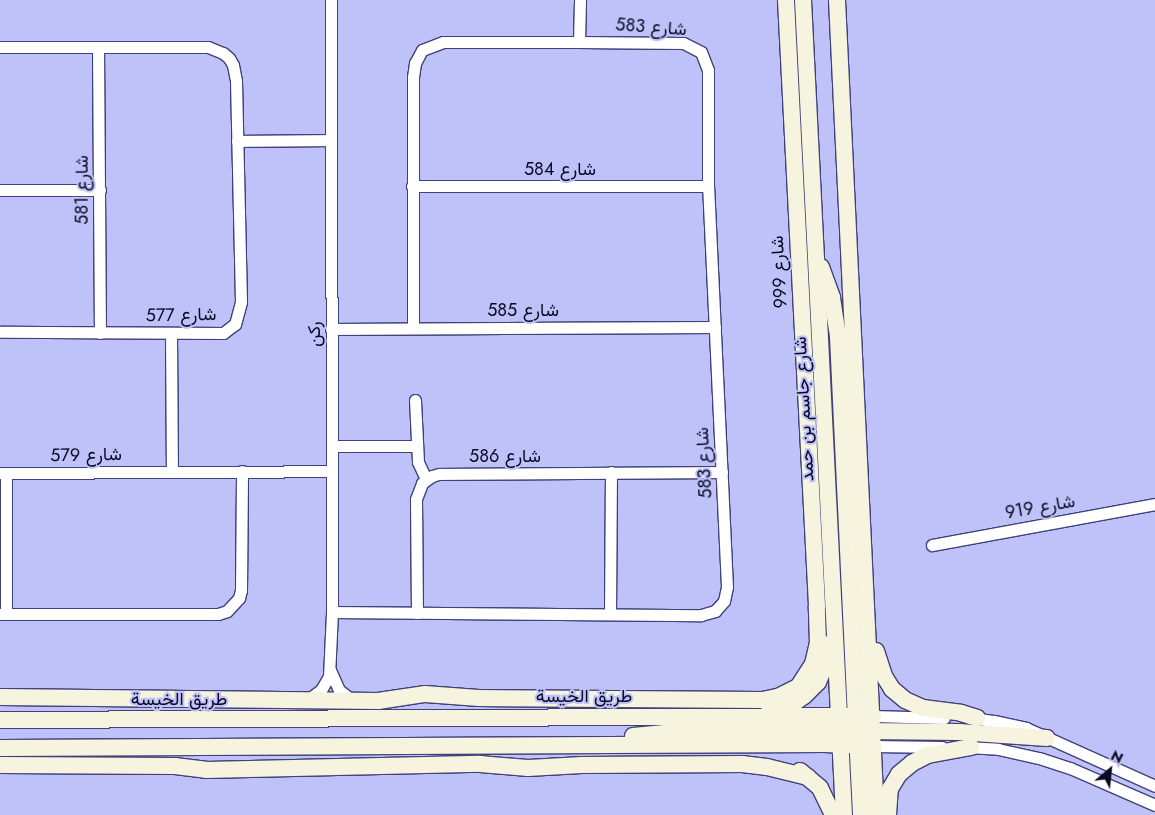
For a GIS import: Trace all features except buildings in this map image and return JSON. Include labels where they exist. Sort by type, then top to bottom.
[{"type":"main road","name":"شارع 999","points":[[786,0],[818,642],[813,664],[798,687]]},
{"type":"main road","name":"شارع جاسم بن حمد","points":[[803,0],[834,603],[857,730],[876,815]]},
{"type":"main road","name":"شارع جاسم بن حمد","points":[[837,0],[868,625],[857,730],[844,815]]},
{"type":"main road","points":[[786,18],[805,39]]},
{"type":"main road","points":[[816,258],[826,276],[830,290],[838,337],[861,815]]},
{"type":"main road","points":[[807,420],[827,460]]},
{"type":"main road","points":[[749,717],[758,712],[790,706],[804,696],[818,682],[826,661],[826,627],[834,603]]},
{"type":"main road","points":[[868,625],[878,663],[884,676],[898,695],[913,705],[923,708],[961,713],[977,718]]},
{"type":"main road","name":"طريق الخيسة","points":[[0,697],[352,700],[397,699],[425,694],[479,698],[762,700],[778,697],[798,687]]},
{"type":"main road","points":[[219,719],[256,698]]},
{"type":"main road","points":[[397,699],[468,718]]},
{"type":"main road","name":"طريق الخيسة","points":[[0,720],[468,718],[617,715],[749,717],[857,730]]},
{"type":"main road","points":[[581,745],[675,732],[857,730],[959,732],[1047,738]]},
{"type":"main road","name":"طريق الخيسة","points":[[0,748],[716,745],[857,730]]},
{"type":"main road","points":[[716,745],[728,750],[776,758],[808,777],[825,795],[833,815]]},
{"type":"main road","points":[[175,766],[252,747]]},
{"type":"main road","points":[[888,815],[890,789],[899,774],[912,763],[928,755],[971,747]]},
{"type":"main road","points":[[0,765],[175,766],[206,770],[480,764],[528,768],[582,765],[742,764],[767,767],[808,777]]},
{"type":"street","name":"ركن","points":[[309,700],[326,683],[330,668],[332,612],[331,0]]},
{"type":"street","points":[[579,42],[580,0]]},
{"type":"street","name":"شارع 583","points":[[332,612],[708,614],[720,607],[724,601],[727,587],[708,186],[708,70],[701,52],[683,43],[579,42],[443,42],[422,50],[413,70],[413,327]]},
{"type":"street","name":"شارع 581","points":[[98,46],[100,333]]},
{"type":"street","name":"شارع 577","points":[[0,47],[208,47],[223,53],[233,65],[236,73],[241,302],[238,317],[230,330],[223,333],[0,332]]},
{"type":"street","points":[[237,141],[331,140]]},
{"type":"street","name":"شارع 584","points":[[412,186],[708,186]]},
{"type":"street","points":[[0,190],[100,190]]},
{"type":"street","name":"شارع 585","points":[[332,329],[413,327],[715,327]]},
{"type":"street","points":[[171,334],[172,472]]},
{"type":"street","points":[[415,400],[419,467],[426,479],[419,488],[416,499],[417,613]]},
{"type":"street","points":[[332,446],[417,446]]},
{"type":"street","points":[[3,473],[3,614],[218,614],[227,611],[239,598],[241,590],[242,471]]},
{"type":"street","name":"شارع 579","points":[[3,473],[332,471]]},
{"type":"street","points":[[610,614],[611,472]]},
{"type":"street","name":"شارع 586","points":[[426,479],[439,474],[722,472]]},
{"type":"street","name":"شارع 919","points":[[932,545],[1155,504]]},
{"type":"street","name":"ركن","points":[[330,668],[339,690],[352,700]]},
{"type":"street","name":"طريق الخيسة","points":[[857,730],[977,718],[1010,724],[1047,738],[1155,786]]},
{"type":"street","name":"طريق الخيسة","points":[[857,730],[971,747],[998,749],[1039,758],[1070,768],[1155,805]]}]
